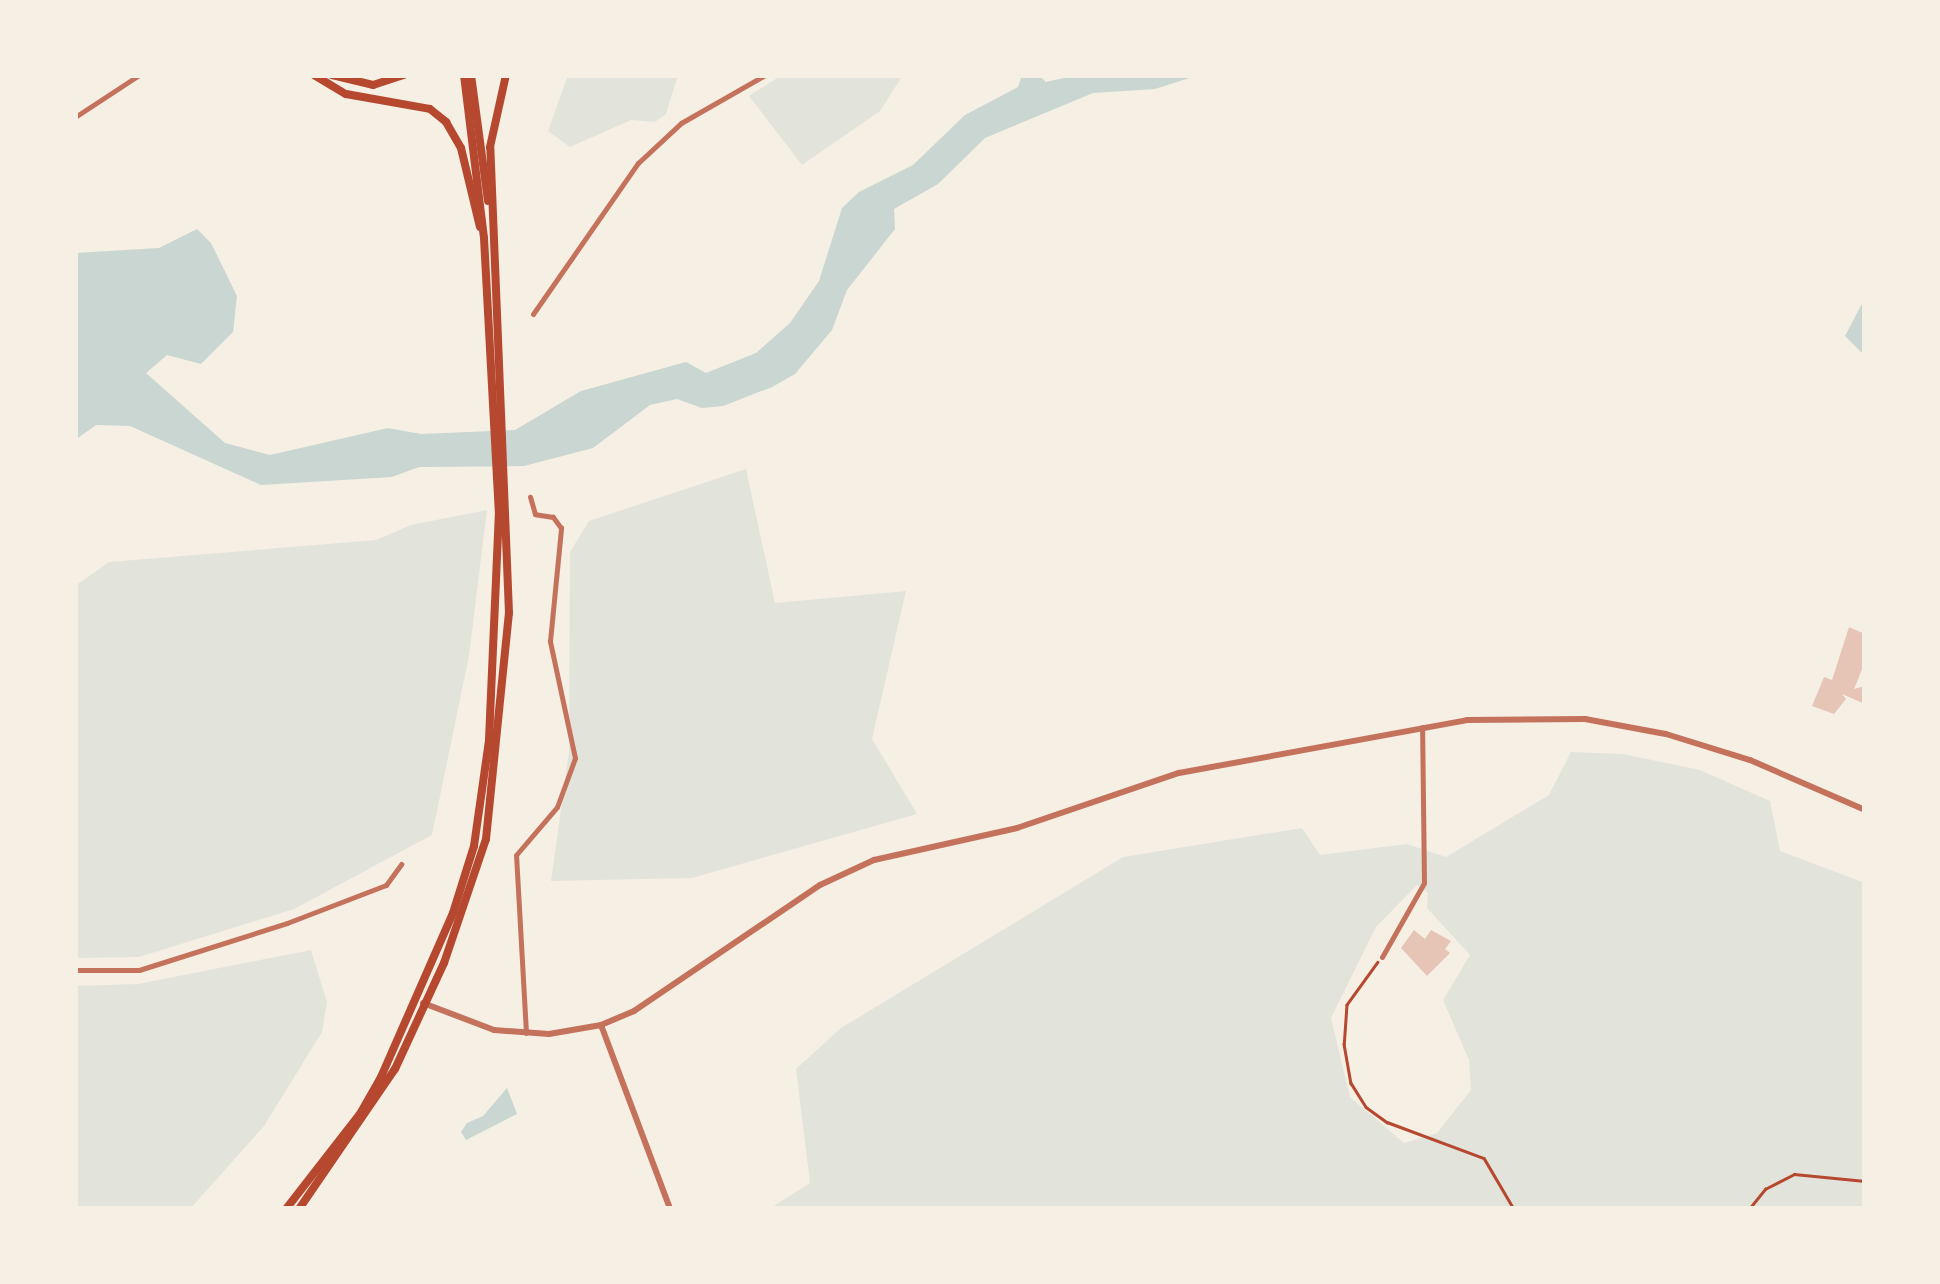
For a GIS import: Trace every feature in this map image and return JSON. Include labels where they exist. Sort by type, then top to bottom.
[{"type":"main road","points":[[314,75],[346,94],[430,109],[446,122],[461,148],[489,236]]},
{"type":"main road","points":[[332,75],[373,85],[404,75]]},
{"type":"main road","points":[[299,1209],[376,1103],[422,1003],[486,839],[501,733],[509,514],[506,419],[489,236],[467,75]]},
{"type":"main road","points":[[286,1209],[360,1114],[422,1003],[474,846],[489,740],[498,516],[490,147],[506,75]]},
{"type":"street","points":[[75,118],[140,75]]},
{"type":"street","points":[[533,314],[648,153],[695,114],[765,75]]},
{"type":"street","points":[[526,1033],[516,855],[557,807],[575,758],[550,641],[561,528],[553,518],[535,514],[530,497]]},
{"type":"street","points":[[422,1003],[494,1030],[526,1033],[601,1025],[634,1011],[856,867],[1018,828],[1179,773],[1422,727],[1514,716],[1618,723],[1713,747],[1865,810]]},
{"type":"street","points":[[1382,958],[1424,883],[1422,727]]},
{"type":"street","points":[[75,970],[139,970],[286,923],[386,885],[400,864]]},
{"type":"street","points":[[601,1025],[670,1209]]},
{"type":"path","points":[[1382,958],[1346,1005],[1344,1044],[1351,1083],[1387,1122],[1484,1158],[1514,1209]]},
{"type":"path","points":[[1749,1209],[1766,1189],[1794,1174],[1865,1181]]},
{"type":"shaded area","points":[[568,75],[678,75],[666,114],[655,122],[631,120],[570,147],[548,131]]},
{"type":"shaded area","points":[[782,75],[903,75],[880,111],[802,165],[749,96]]},
{"type":"shaded area","points":[[1022,75],[1039,75],[1046,82],[1077,75],[1199,75],[1155,89],[1093,93],[985,138],[938,184],[894,209],[895,229],[847,290],[832,330],[795,374],[723,406],[702,408],[677,399],[650,405],[593,448],[524,466],[419,467],[392,477],[261,485],[130,426],[96,425],[75,440],[75,253],[159,248],[197,229],[211,243],[237,296],[233,332],[201,364],[167,355],[146,373],[225,443],[270,455],[388,428],[421,434],[515,430],[581,391],[686,362],[706,373],[756,353],[790,323],[819,281],[842,208],[859,192],[913,165],[965,115],[1018,87]]},
{"type":"shaded area","points":[[1865,298],[1865,356],[1845,336]]},
{"type":"shaded area","points":[[746,469],[775,603],[906,591],[872,739],[917,814],[692,878],[551,881],[569,752],[570,552],[589,521]]},
{"type":"shaded area","points":[[487,510],[469,656],[432,835],[294,909],[139,957],[75,958],[75,586],[109,562],[376,540],[411,525]]},
{"type":"shaded area","points":[[1571,752],[1623,754],[1700,770],[1770,801],[1780,851],[1865,883],[1865,1209],[769,1209],[810,1183],[796,1069],[841,1028],[1123,857],[1302,828],[1320,855],[1407,844],[1446,857],[1549,795]],"holes":[[[1417,885],[1428,893],[1427,908],[1470,955],[1443,1000],[1469,1060],[1471,1090],[1437,1133],[1404,1143],[1350,1097],[1331,1018],[1376,927]]]},
{"type":"shaded area","points":[[311,950],[327,1002],[322,1032],[264,1126],[190,1209],[75,1209],[75,986],[138,984]]},
{"type":"shaded area","points":[[507,1088],[517,1114],[466,1140],[461,1132],[467,1123],[483,1116]]},
{"type":"building","points":[[1849,627],[1865,634],[1865,662],[1854,689],[1865,686],[1865,704],[1842,694],[1846,699],[1834,714],[1812,706],[1824,677],[1832,680]]},
{"type":"building","points":[[1414,930],[1425,939],[1431,930],[1451,941],[1445,949],[1450,953],[1427,976],[1401,948]]}]
